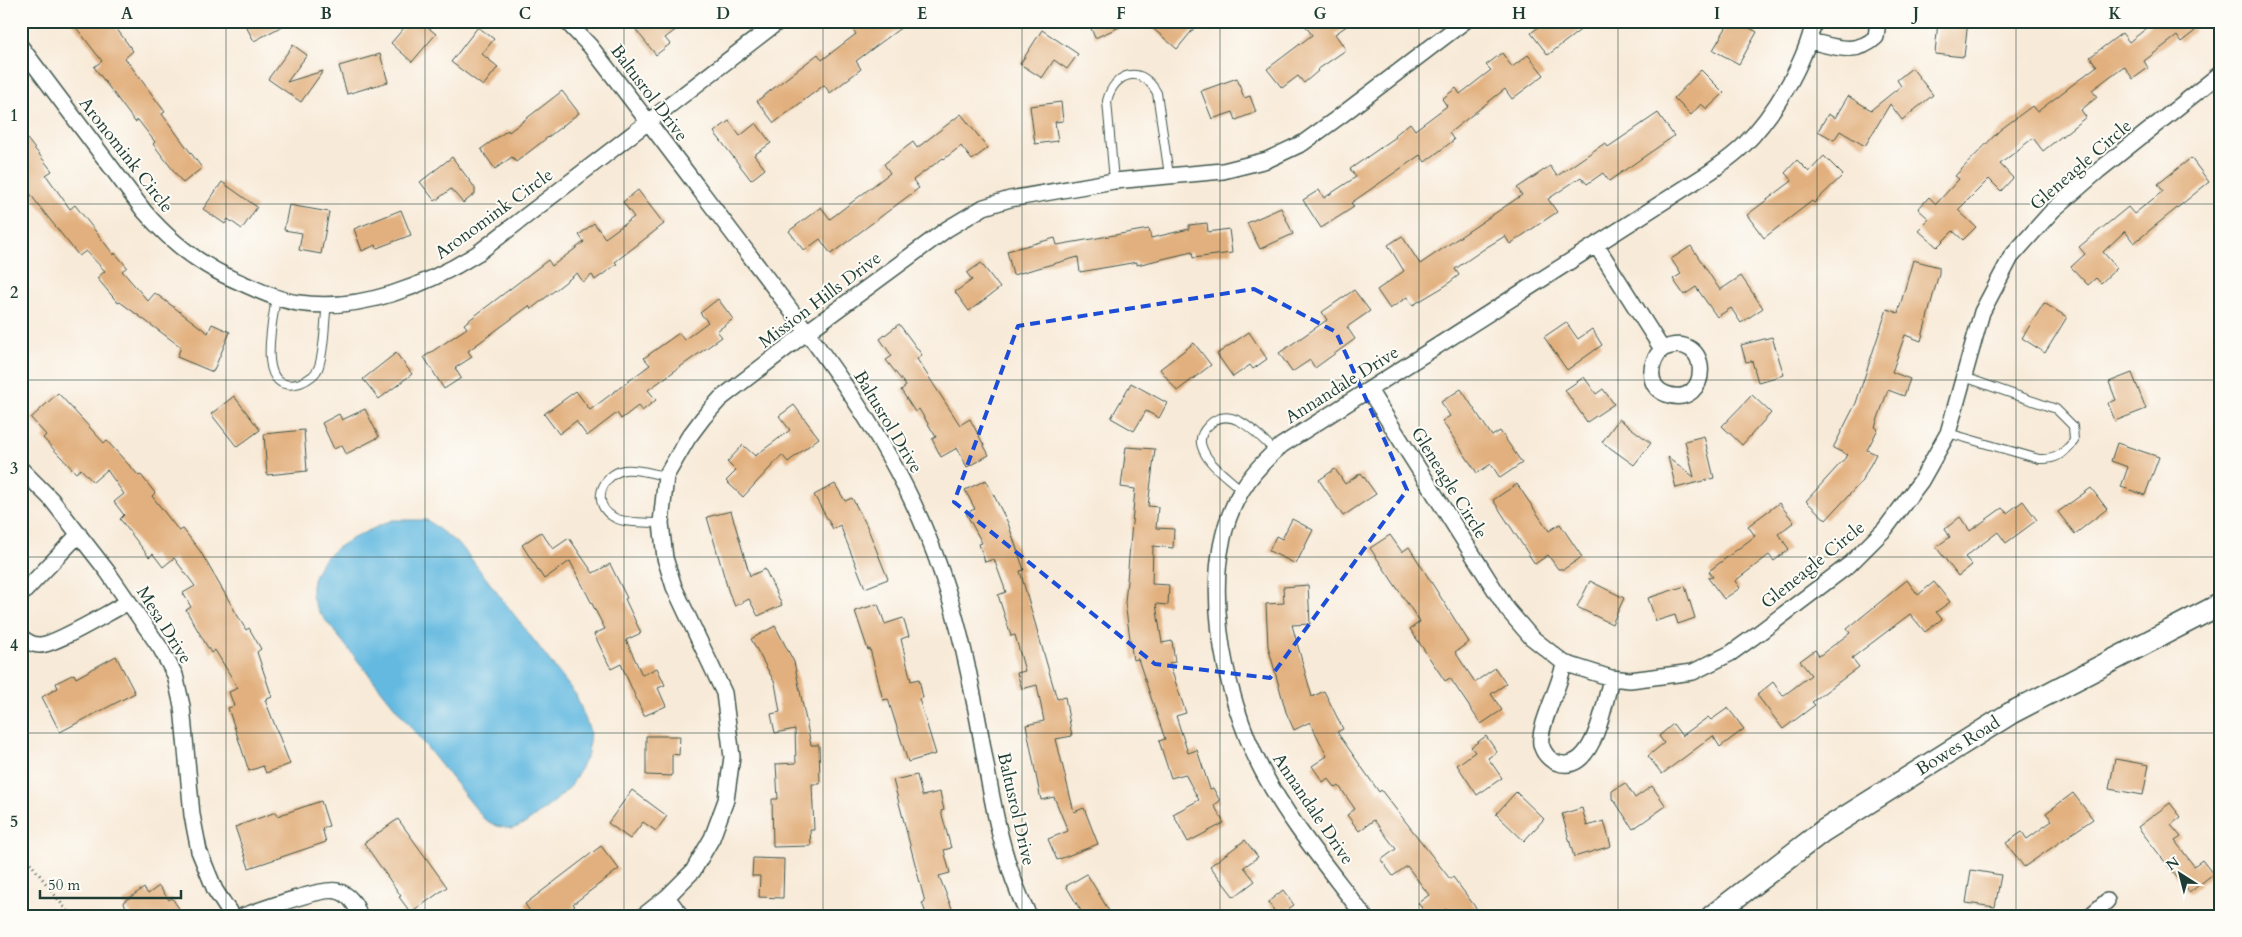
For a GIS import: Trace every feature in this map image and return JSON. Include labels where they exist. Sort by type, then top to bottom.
[{"type":"main road","name":"Bowes Road","points":[[1712,916],[1824,830],[2011,713],[2221,604]]},
{"type":"street","name":"Baltusrol Drive","points":[[566,21],[590,46],[807,332],[880,442],[908,491],[929,539],[965,658],[998,832],[1018,893],[1029,916]]},
{"type":"street","name":"Aronomink Circle","points":[[21,48],[158,228],[202,264],[223,276],[276,298],[298,303],[327,304],[399,292],[449,272],[478,253],[779,21]]},
{"type":"street","name":"Mission Hills Drive","points":[[643,916],[667,897],[693,871],[712,838],[726,800],[732,757],[724,693],[674,587],[665,558],[661,523],[666,476],[688,438],[720,399],[946,229],[984,207],[1010,199],[1114,181],[1223,171],[1267,160],[1285,153],[1339,117],[1465,21]]},
{"type":"street","name":"Annandale Drive","points":[[1364,916],[1282,804],[1262,771],[1239,719],[1224,661],[1216,592],[1225,532],[1242,490],[1275,451],[1710,172],[1742,147],[1767,119],[1810,42],[1814,21]]},
{"type":"street","points":[[1810,42],[1847,49],[1860,48],[1876,37],[1878,21]]},
{"type":"street","name":"Gleneagle Circle","points":[[1369,390],[1507,609],[1532,637],[1564,663],[1611,678],[1630,680],[1693,672],[1731,653],[1850,564],[1885,529],[1921,481],[1948,433],[1982,312],[2011,258],[2053,210],[2098,171],[2221,73]]},
{"type":"street","points":[[1596,245],[1662,349]]},
{"type":"street","name":"Mesa Drive","points":[[21,469],[37,484],[78,534],[129,602],[161,649],[175,675],[182,706],[192,815],[199,851],[214,890],[232,916]]},
{"type":"street","points":[[21,595],[78,534]]},
{"type":"street","points":[[21,637],[40,646],[58,640],[129,602]]},
{"type":"street","points":[[1564,663],[1541,735],[1544,751],[1548,758],[1560,764],[1575,762],[1588,751],[1611,678]]},
{"type":"street","points":[[243,916],[323,892],[336,890],[346,895],[356,906],[359,916]]},
{"type":"street","points":[[667,897],[681,916]]},
{"type":"street","points":[[2090,916],[2108,901]]},
{"type":"lane","points":[[1114,181],[1107,101],[1110,89],[1120,78],[1130,74],[1142,76],[1152,83],[1157,93],[1169,175]]},
{"type":"lane","points":[[276,298],[269,366],[279,382],[289,385],[306,381],[319,367],[327,304]]},
{"type":"lane","points":[[1948,433],[2039,459],[2052,460],[2066,452],[2074,441],[2073,426],[2056,409],[1964,377]]},
{"type":"lane","points":[[1242,490],[1207,457],[1202,448],[1201,439],[1204,430],[1219,418],[1233,418],[1247,426],[1275,451]]},
{"type":"lane","points":[[661,523],[625,520],[614,517],[602,502],[600,491],[604,482],[612,474],[625,470],[666,476]]},
{"type":"path","points":[[21,851],[71,916]]},
{"type":"highlighted area","points":[[1254,289],[1336,332],[1407,490],[1270,678],[1155,664],[954,502],[1018,326]]},
{"type":"water","points":[[392,520],[427,520],[462,547],[576,695],[590,731],[588,754],[571,786],[554,802],[526,823],[512,829],[496,826],[484,819],[319,612],[314,601],[312,594],[313,579],[319,566],[328,556],[339,546]]},
{"type":"building","points":[[71,21],[111,21],[133,51],[125,58],[165,112],[162,114],[202,168],[183,183],[153,144],[155,142],[138,120],[135,122],[94,67],[102,61]]},
{"type":"building","points":[[243,21],[292,21],[254,41]]},
{"type":"building","points":[[410,21],[420,21],[436,34],[412,62],[391,43]]},
{"type":"building","points":[[648,21],[687,21],[665,38],[670,44],[656,55],[636,30]]},
{"type":"building","points":[[847,21],[910,21],[856,61],[861,69],[830,93],[824,85],[774,123],[757,101],[818,54],[822,60],[856,34]]},
{"type":"building","points":[[1088,21],[1133,21],[1095,38]]},
{"type":"building","points":[[1144,21],[1200,21],[1177,49]]},
{"type":"building","points":[[1302,21],[1354,21],[1335,34],[1346,50],[1317,70],[1304,83],[1298,76],[1282,88],[1267,69],[1312,35]]},
{"type":"building","points":[[1546,21],[1592,21],[1548,55],[1531,33]]},
{"type":"building","points":[[1730,21],[1737,21],[1757,32],[1739,64],[1713,50]]},
{"type":"building","points":[[1938,21],[1968,21],[1964,57],[1935,54]]},
{"type":"building","points":[[2156,21],[2195,21],[2190,25],[2195,31],[2181,42],[2177,36],[2144,61],[2148,68],[2133,79],[2124,66],[2092,90],[2097,97],[2081,110],[2086,117],[2043,151],[2033,138],[2000,164],[2013,178],[2001,191],[1989,179],[1958,210],[1976,227],[1963,240],[1953,231],[1937,247],[1918,230],[1929,219],[1918,209],[1929,197],[1936,204],[1959,179],[1955,176],[2000,130],[2032,106],[2037,112],[2097,66],[2090,57],[2122,33],[2129,42]]},
{"type":"building","points":[[478,27],[494,39],[482,54],[498,67],[483,86],[451,62]]},
{"type":"building","points":[[1042,30],[1078,54],[1067,69],[1054,60],[1042,78],[1020,64]]},
{"type":"building","points":[[293,45],[307,55],[287,82],[323,71],[301,102],[268,79]]},
{"type":"building","points":[[1502,53],[1512,67],[1528,55],[1544,75],[1512,99],[1505,89],[1449,133],[1454,140],[1425,162],[1420,155],[1351,203],[1354,207],[1321,228],[1303,200],[1319,190],[1324,198],[1356,177],[1350,169],[1396,137],[1395,135],[1410,123],[1415,130],[1447,106],[1442,99],[1456,88],[1460,94],[1491,70],[1486,65]]},
{"type":"building","points":[[380,54],[388,82],[347,94],[339,66]]},
{"type":"building","points":[[1912,68],[1933,95],[1902,120],[1890,104],[1865,146],[1840,131],[1834,140],[1818,131],[1828,114],[1835,118],[1848,96],[1871,110],[1901,86],[1897,80]]},
{"type":"building","points":[[1701,70],[1724,93],[1707,109],[1701,104],[1691,115],[1674,98]]},
{"type":"building","points":[[1237,78],[1244,98],[1250,96],[1256,112],[1236,120],[1233,112],[1212,119],[1201,91]]},
{"type":"building","points":[[562,91],[579,113],[516,162],[512,157],[495,169],[481,149],[508,130],[509,132]]},
{"type":"building","points":[[1061,102],[1063,121],[1055,122],[1058,141],[1035,144],[1030,106]]},
{"type":"building","points":[[1658,113],[1674,136],[1609,181],[1603,173],[1587,184],[1581,177],[1548,199],[1557,212],[1510,244],[1505,236],[1487,247],[1455,269],[1459,275],[1445,286],[1413,305],[1407,297],[1390,309],[1377,290],[1404,271],[1388,245],[1402,236],[1420,264],[1522,195],[1517,188],[1550,166],[1557,176],[1605,143],[1608,147]]},
{"type":"building","points":[[961,114],[988,148],[972,160],[961,146],[943,158],[913,180],[919,188],[831,254],[820,239],[804,251],[789,231],[821,207],[830,219],[890,173],[884,164],[913,142],[917,148]]},
{"type":"building","points":[[729,121],[740,136],[756,123],[771,143],[754,155],[765,169],[751,180],[714,132]]},
{"type":"building","points":[[21,131],[52,171],[46,175],[70,209],[75,205],[114,255],[115,253],[127,267],[122,271],[148,301],[155,293],[208,333],[212,324],[230,332],[213,372],[177,357],[181,347],[120,302],[118,303],[97,278],[105,271],[86,251],[79,256],[39,206],[21,181]]},
{"type":"building","points":[[1824,156],[1843,175],[1814,203],[1812,201],[1764,238],[1747,215],[1792,181],[1785,173],[1797,160],[1809,172]]},
{"type":"building","points":[[452,157],[475,188],[475,194],[463,203],[451,189],[435,201],[420,182]]},
{"type":"building","points":[[2191,158],[2209,182],[2134,243],[2125,231],[2103,252],[2117,268],[2101,283],[2096,278],[2088,285],[2071,267],[2085,254],[2079,247],[2128,207],[2134,214],[2163,191],[2158,184]]},
{"type":"building","points":[[222,182],[257,207],[242,229],[228,219],[225,224],[203,209]]},
{"type":"building","points":[[638,190],[664,224],[595,280],[592,275],[583,282],[577,273],[531,309],[529,306],[468,351],[472,357],[455,368],[461,378],[444,389],[424,357],[467,328],[464,324],[548,260],[552,266],[584,242],[579,235],[594,223],[605,238],[634,217],[623,202]]},
{"type":"building","points":[[289,205],[329,212],[321,254],[299,250],[302,233],[284,230]]},
{"type":"building","points":[[1281,208],[1293,234],[1260,249],[1247,223]]},
{"type":"building","points":[[401,210],[411,235],[377,248],[376,245],[362,251],[354,229]]},
{"type":"building","points":[[1207,223],[1208,232],[1229,229],[1232,253],[1193,258],[1192,252],[1137,265],[1137,262],[1080,272],[1078,257],[1013,275],[1007,251],[1055,238],[1057,245],[1149,229],[1151,238],[1189,229],[1189,225]]},
{"type":"building","points":[[1691,246],[1720,290],[1741,276],[1763,308],[1741,323],[1731,308],[1717,317],[1696,287],[1684,295],[1673,279],[1681,274],[1671,259]]},
{"type":"building","points":[[1913,260],[1939,267],[1939,273],[1921,341],[1905,335],[1892,372],[1910,379],[1904,396],[1888,390],[1875,427],[1878,429],[1867,450],[1876,454],[1862,481],[1826,520],[1806,501],[1848,455],[1833,448],[1856,403],[1887,309],[1898,313]]},
{"type":"building","points":[[981,263],[1000,288],[969,311],[955,292],[972,280],[967,273]]},
{"type":"building","points":[[1354,290],[1370,311],[1347,327],[1355,339],[1315,368],[1310,360],[1292,372],[1279,353],[1327,320],[1322,312]]},
{"type":"building","points":[[718,299],[733,319],[717,331],[722,337],[648,390],[656,400],[642,411],[638,406],[621,419],[617,413],[587,436],[576,421],[559,434],[544,414],[576,391],[590,410],[650,365],[644,358],[679,333],[684,340],[708,322],[700,313]]},
{"type":"building","points":[[2044,303],[2067,317],[2045,353],[2022,338]]},
{"type":"building","points":[[1566,322],[1578,339],[1592,329],[1602,345],[1567,370],[1544,337]]},
{"type":"building","points":[[899,324],[922,355],[917,359],[960,425],[970,419],[989,455],[967,467],[957,448],[941,457],[932,439],[936,437],[919,409],[915,412],[901,390],[906,386],[886,360],[892,356],[880,339]]},
{"type":"building","points":[[1249,332],[1267,359],[1253,369],[1250,365],[1233,377],[1217,354]]},
{"type":"building","points":[[1772,337],[1784,375],[1758,382],[1752,361],[1746,362],[1741,345]]},
{"type":"building","points":[[1194,343],[1211,365],[1177,391],[1160,369]]},
{"type":"building","points":[[396,353],[412,374],[379,399],[363,379]]},
{"type":"building","points":[[2132,373],[2146,409],[2115,421],[2108,403],[2116,400],[2109,382]]},
{"type":"building","points":[[1584,377],[1596,394],[1603,389],[1614,404],[1587,422],[1565,390]]},
{"type":"building","points":[[1131,383],[1167,403],[1159,418],[1146,411],[1134,431],[1111,418]]},
{"type":"building","points":[[1461,389],[1492,436],[1500,431],[1522,463],[1500,478],[1491,464],[1477,473],[1442,421],[1450,416],[1441,402]]},
{"type":"building","points":[[58,393],[104,443],[107,441],[139,476],[141,475],[155,493],[152,496],[179,531],[183,529],[200,551],[246,630],[249,628],[261,649],[257,652],[272,697],[265,700],[290,764],[266,773],[263,766],[249,771],[228,708],[234,706],[229,692],[238,688],[215,650],[211,653],[186,610],[191,607],[183,593],[195,586],[174,558],[163,567],[153,554],[149,557],[120,519],[124,515],[114,502],[124,494],[107,470],[93,482],[81,469],[76,473],[43,438],[46,435],[31,418]]},
{"type":"building","points":[[1752,395],[1771,413],[1742,445],[1722,426]]},
{"type":"building","points":[[234,396],[260,430],[237,447],[211,414]]},
{"type":"building","points":[[794,405],[819,438],[788,462],[782,455],[743,497],[726,481],[736,471],[727,462],[743,445],[755,456],[790,430],[779,416]]},
{"type":"building","points":[[365,409],[379,437],[346,454],[342,445],[334,449],[322,423],[339,414],[342,420]]},
{"type":"building","points":[[1619,419],[1651,443],[1634,465],[1602,442]]},
{"type":"building","points":[[304,430],[307,471],[267,475],[264,434]]},
{"type":"building","points":[[1704,436],[1714,478],[1676,488],[1668,457],[1694,477],[1685,441]]},
{"type":"building","points":[[2117,443],[2159,457],[2145,495],[2121,487],[2128,467],[2111,461]]},
{"type":"building","points":[[1126,447],[1155,449],[1148,506],[1158,507],[1156,528],[1174,529],[1173,548],[1153,546],[1152,584],[1169,585],[1168,605],[1156,604],[1162,643],[1172,641],[1175,662],[1169,663],[1186,713],[1176,716],[1188,753],[1197,750],[1210,789],[1213,788],[1220,801],[1214,805],[1224,823],[1188,842],[1173,814],[1199,800],[1185,774],[1171,778],[1159,741],[1165,739],[1138,659],[1133,660],[1125,603],[1135,489],[1121,487]]},
{"type":"building","points":[[1335,469],[1345,484],[1361,473],[1376,494],[1343,516],[1319,480]]},
{"type":"building","points":[[986,480],[1008,523],[1024,570],[1020,571],[1057,699],[1065,697],[1072,736],[1056,739],[1074,812],[1084,808],[1098,844],[1057,860],[1048,839],[1068,831],[1054,797],[1041,800],[1026,725],[1044,721],[1037,685],[1022,689],[1017,673],[1025,671],[1015,635],[1011,636],[998,595],[1006,592],[994,559],[985,562],[979,544],[982,543],[966,513],[975,509],[965,490]]},
{"type":"building","points":[[835,484],[845,501],[852,498],[866,524],[888,579],[865,588],[840,525],[833,529],[814,495]]},
{"type":"building","points":[[1517,484],[1549,531],[1560,524],[1582,557],[1564,569],[1558,569],[1548,555],[1535,564],[1493,500]]},
{"type":"building","points":[[2091,488],[2107,509],[2075,534],[2058,512]]},
{"type":"building","points":[[2023,501],[2037,520],[2006,543],[1998,532],[1965,557],[1972,565],[1958,576],[1936,547],[1950,537],[1945,529],[1960,517],[1970,531],[2002,508],[2007,513]]},
{"type":"building","points":[[1779,503],[1794,522],[1778,534],[1789,549],[1774,561],[1769,555],[1735,581],[1740,588],[1724,599],[1708,578],[1713,577],[1709,571],[1755,536],[1748,526]]},
{"type":"building","points":[[731,511],[750,576],[765,569],[782,605],[758,616],[749,599],[735,606],[729,593],[707,517]]},
{"type":"building","points":[[1292,519],[1313,530],[1296,564],[1269,551],[1276,536],[1282,539]]},
{"type":"building","points":[[541,532],[553,549],[569,538],[593,573],[610,564],[627,598],[625,599],[641,633],[626,640],[642,675],[657,668],[665,685],[658,688],[666,706],[644,716],[621,664],[611,669],[594,634],[605,629],[570,561],[544,579],[522,545]]},
{"type":"building","points":[[1390,535],[1402,552],[1409,547],[1469,642],[1455,652],[1475,682],[1495,668],[1506,684],[1491,694],[1502,710],[1481,724],[1450,678],[1445,681],[1410,629],[1420,622],[1370,548]]},
{"type":"building","points":[[1907,580],[1918,595],[1934,582],[1950,602],[1936,612],[1942,619],[1925,632],[1910,614],[1852,658],[1859,667],[1812,702],[1815,705],[1783,729],[1757,695],[1773,682],[1783,696],[1811,675],[1800,661],[1815,650],[1819,656],[1850,633],[1847,629]]},
{"type":"building","points":[[1590,581],[1624,598],[1612,624],[1577,607]]},
{"type":"building","points":[[1308,585],[1310,624],[1292,625],[1312,697],[1324,691],[1343,729],[1337,732],[1379,792],[1381,790],[1450,879],[1453,877],[1482,916],[1451,916],[1446,909],[1437,916],[1428,916],[1418,903],[1429,895],[1407,866],[1393,876],[1381,860],[1396,849],[1374,820],[1359,831],[1347,815],[1355,809],[1339,786],[1336,788],[1328,778],[1323,782],[1312,766],[1327,756],[1310,722],[1294,730],[1286,712],[1268,646],[1266,604],[1284,603],[1283,587]]},
{"type":"building","points":[[1685,586],[1695,618],[1678,624],[1675,615],[1656,621],[1648,598]]},
{"type":"building","points":[[878,604],[885,624],[903,618],[909,636],[901,639],[911,681],[919,679],[923,698],[919,699],[936,754],[908,762],[888,699],[883,700],[870,649],[868,650],[855,611]]},
{"type":"building","points":[[775,626],[794,662],[811,745],[819,745],[820,784],[812,784],[814,830],[810,830],[811,846],[773,847],[772,799],[778,799],[776,764],[796,763],[795,729],[775,733],[771,714],[780,712],[775,683],[751,639]]},
{"type":"building","points":[[116,656],[135,693],[60,732],[42,697],[58,688],[56,683],[74,674],[76,678]]},
{"type":"building","points":[[1728,708],[1744,729],[1720,747],[1713,736],[1662,774],[1648,756],[1664,743],[1659,736],[1673,724],[1682,736],[1708,717],[1711,720]]},
{"type":"building","points":[[646,736],[680,736],[679,755],[672,754],[672,776],[646,775]]},
{"type":"building","points":[[1486,736],[1497,752],[1488,758],[1502,778],[1477,795],[1457,765],[1475,752],[1471,747]]},
{"type":"building","points":[[2115,759],[2149,765],[2143,795],[2109,789]]},
{"type":"building","points":[[917,775],[922,796],[940,792],[944,810],[941,811],[951,848],[944,850],[950,873],[939,876],[955,916],[927,916],[922,903],[925,902],[893,780]]},
{"type":"building","points":[[1625,783],[1635,798],[1652,786],[1666,806],[1633,829],[1612,797],[1612,791]]},
{"type":"building","points":[[632,790],[667,816],[656,831],[643,822],[630,839],[608,823]]},
{"type":"building","points":[[1516,792],[1544,819],[1524,841],[1496,814]]},
{"type":"building","points":[[2073,793],[2093,819],[2024,867],[2006,843],[2022,832],[2027,839],[2052,821],[2046,813]]},
{"type":"building","points":[[321,801],[329,826],[322,828],[326,842],[249,868],[235,827],[276,812],[277,816]]},
{"type":"building","points":[[2170,803],[2181,817],[2171,825],[2181,837],[2175,841],[2194,866],[2202,860],[2213,874],[2189,893],[2138,827]]},
{"type":"building","points":[[1582,808],[1587,826],[1604,821],[1611,846],[1574,857],[1562,814]]},
{"type":"building","points":[[398,819],[447,887],[411,913],[364,843]]},
{"type":"building","points":[[1245,840],[1258,857],[1244,867],[1255,881],[1234,897],[1210,866]]},
{"type":"building","points":[[601,846],[619,869],[573,904],[575,906],[562,916],[533,916],[525,904]]},
{"type":"building","points":[[753,858],[784,859],[783,898],[759,897],[760,876],[752,876]]},
{"type":"building","points":[[1971,870],[2001,875],[1995,907],[1966,903]]},
{"type":"building","points":[[1087,874],[1112,916],[1084,916],[1066,886]]},
{"type":"building","points":[[159,886],[169,900],[172,898],[184,916],[132,916],[123,902],[144,888],[148,894]]},
{"type":"building","points":[[1283,890],[1294,905],[1278,916],[1268,902]]}]
